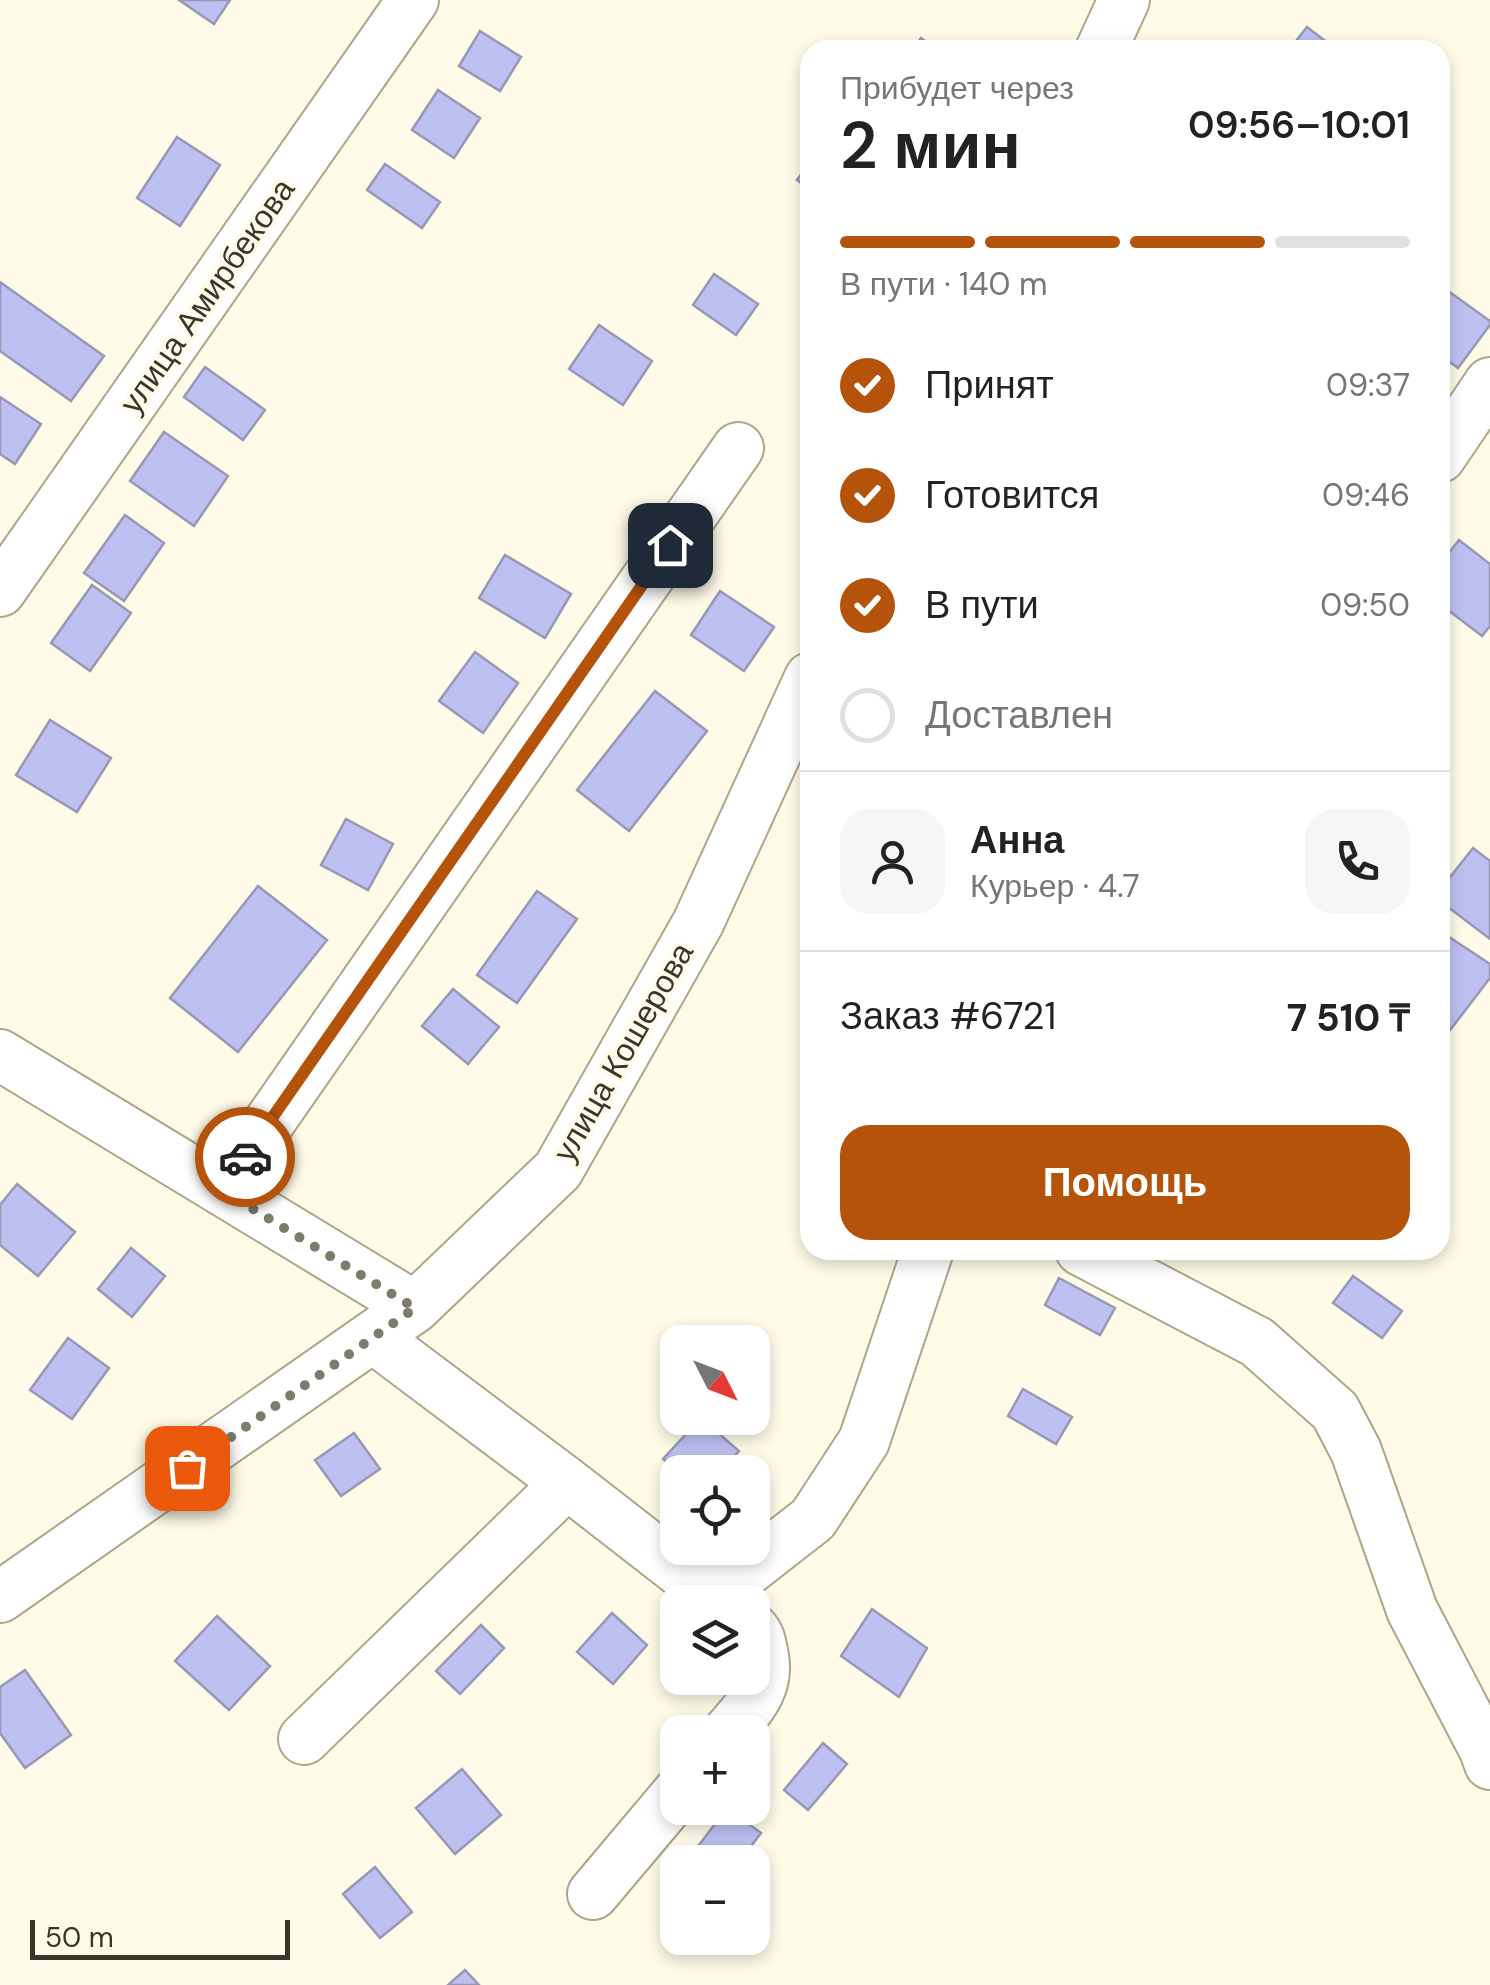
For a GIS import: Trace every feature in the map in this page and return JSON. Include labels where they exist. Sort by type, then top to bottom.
[{"type":"street","name":"улица Амирбекова","points":[[0,592],[413,0]]},
{"type":"street","points":[[1106,40],[1124,0]]},
{"type":"street","points":[[1450,442],[1490,383]]},
{"type":"street","points":[[222,1190],[738,448]]},
{"type":"street","name":"улица Кошерова","points":[[0,1598],[415,1308],[558,1170],[698,923],[800,700]]},
{"type":"street","points":[[0,1054],[415,1308]]},
{"type":"street","points":[[735,1585],[813,1520],[864,1441],[925,1260]]},
{"type":"street","points":[[1100,1260],[1257,1342],[1335,1410],[1356,1451],[1412,1610],[1490,1764]]},
{"type":"street","points":[[374,1338],[698,1585]]},
{"type":"street","points":[[304,1738],[567,1483]]},
{"type":"street","points":[[742,1715],[759,1695]]},
{"type":"street","points":[[593,1894],[660,1814]]},
{"type":"building","points":[[179,0],[230,0],[214,24]]},
{"type":"building","points":[[1307,27],[1324,40],[1297,40]]},
{"type":"building","points":[[480,31],[521,57],[500,91],[459,66]]},
{"type":"building","points":[[438,90],[480,118],[454,158],[412,130]]},
{"type":"building","points":[[177,137],[220,165],[180,226],[137,198]]},
{"type":"building","points":[[385,164],[440,202],[422,228],[367,190]]},
{"type":"building","points":[[714,274],[758,304],[736,335],[693,305]]},
{"type":"building","points":[[0,282],[104,356],[71,401],[0,351]]},
{"type":"building","points":[[1450,292],[1490,321],[1458,368],[1450,362]]},
{"type":"building","points":[[599,325],[652,361],[623,405],[569,369]]},
{"type":"building","points":[[205,367],[265,410],[243,440],[184,397]]},
{"type":"building","points":[[0,397],[41,424],[15,464],[0,454]]},
{"type":"building","points":[[164,432],[228,476],[194,526],[130,481]]},
{"type":"building","points":[[125,515],[164,543],[124,601],[84,573]]},
{"type":"building","points":[[1459,540],[1490,564],[1490,626],[1482,636],[1450,612],[1450,551]]},
{"type":"building","points":[[505,555],[571,594],[545,638],[479,598]]},
{"type":"building","points":[[92,585],[131,613],[90,671],[51,643]]},
{"type":"building","points":[[720,591],[774,627],[744,671],[691,635]]},
{"type":"building","points":[[475,652],[518,683],[483,733],[439,701]]},
{"type":"building","points":[[655,691],[707,731],[629,831],[577,790]]},
{"type":"building","points":[[50,720],[111,758],[77,812],[16,775]]},
{"type":"building","points":[[346,819],[393,844],[368,890],[321,865]]},
{"type":"building","points":[[1473,848],[1490,861],[1490,939],[1450,909],[1450,877]]},
{"type":"building","points":[[258,886],[327,940],[238,1052],[170,998]]},
{"type":"building","points":[[537,891],[577,919],[517,1003],[477,975]]},
{"type":"building","points":[[1450,938],[1490,964],[1490,978],[1450,1030]]},
{"type":"building","points":[[453,989],[499,1027],[468,1064],[422,1026]]},
{"type":"building","points":[[17,1184],[75,1232],[38,1276],[0,1245],[0,1205]]},
{"type":"building","points":[[131,1248],[165,1276],[132,1317],[98,1289]]},
{"type":"building","points":[[1353,1276],[1402,1311],[1382,1338],[1333,1303]]},
{"type":"building","points":[[1059,1278],[1115,1308],[1100,1335],[1045,1305]]},
{"type":"building","points":[[68,1338],[109,1368],[72,1419],[30,1390]]},
{"type":"building","points":[[1023,1389],[1072,1417],[1056,1444],[1008,1416]]},
{"type":"building","points":[[354,1433],[380,1469],[341,1496],[315,1460]]},
{"type":"building","points":[[685,1435],[721,1435],[739,1451],[735,1455],[667,1455]]},
{"type":"building","points":[[872,1609],[927,1648],[899,1697],[841,1656]]},
{"type":"building","points":[[612,1613],[647,1645],[613,1684],[577,1652]]},
{"type":"building","points":[[217,1616],[270,1666],[229,1710],[175,1661]]},
{"type":"building","points":[[481,1625],[504,1648],[460,1694],[436,1671]]},
{"type":"building","points":[[25,1670],[71,1735],[25,1768],[0,1733],[0,1687]]},
{"type":"building","points":[[823,1743],[847,1764],[808,1810],[784,1790]]},
{"type":"building","points":[[462,1769],[501,1815],[455,1854],[416,1808]]},
{"type":"building","points":[[714,1825],[750,1825],[761,1833],[752,1845],[699,1845]]},
{"type":"building","points":[[375,1867],[412,1912],[380,1938],[343,1894]]},
{"type":"building","points":[[465,1970],[479,1985],[448,1985]]},
{"type":"way so far","points":[[187,1468],[415,1308],[222,1190],[245,1157]]},
{"type":"route","points":[[245,1157],[670,545]]}]
